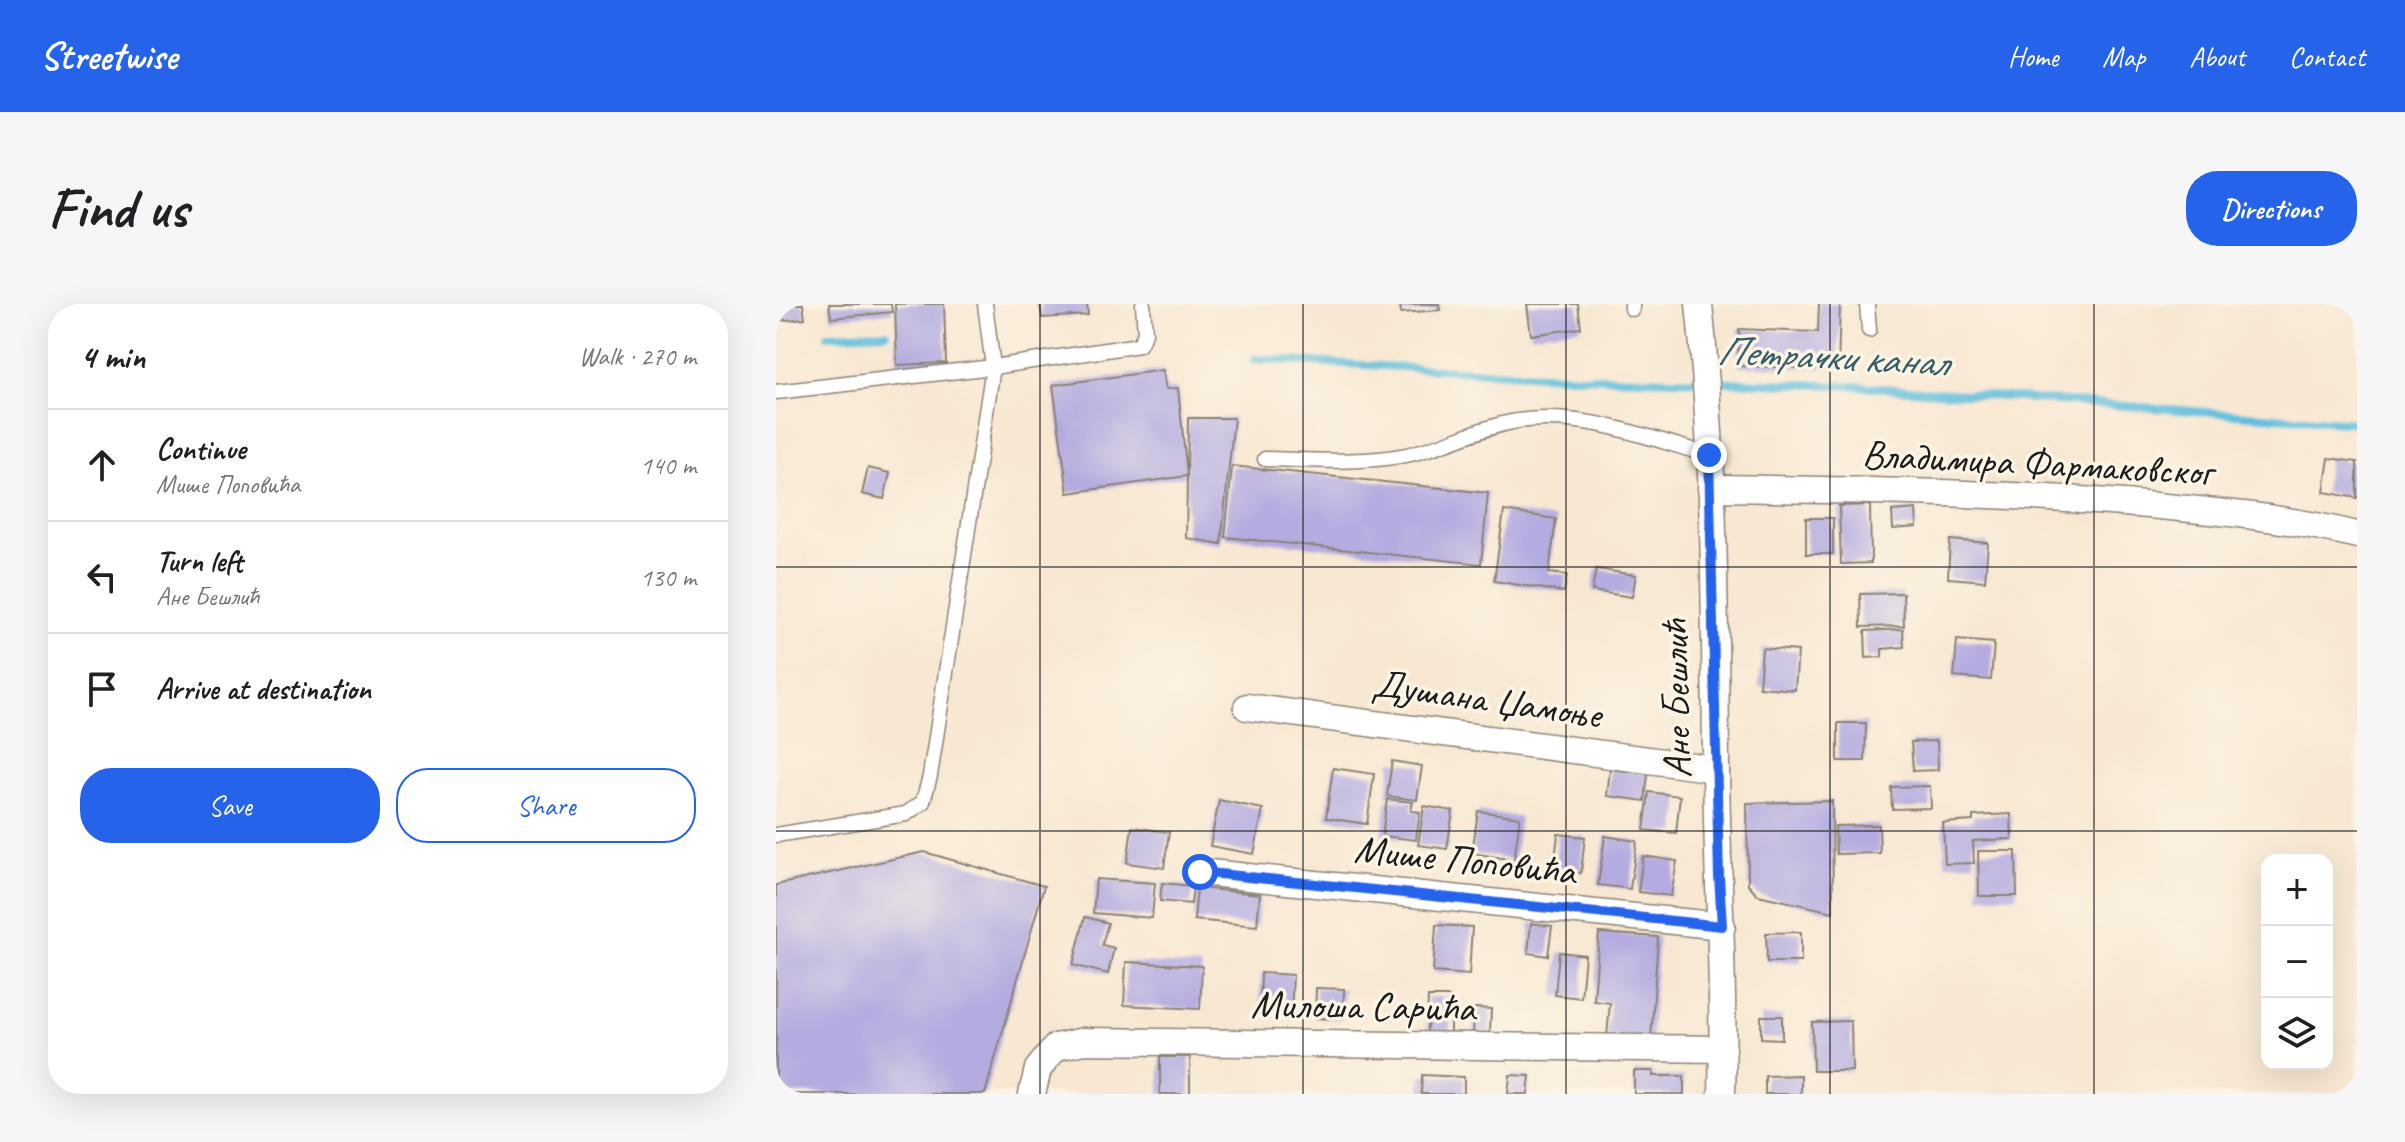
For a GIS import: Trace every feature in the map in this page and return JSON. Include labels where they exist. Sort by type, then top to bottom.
[{"type":"street","name":"Ане Бешлић","points":[[1699,304],[1711,488],[1722,926],[1722,1094]]},
{"type":"street","name":"Владимира Фармаковског","points":[[1711,488],[1904,491],[2057,498],[2239,514],[2357,535]]},
{"type":"street","name":"Душана Џамоње","points":[[1247,707],[1716,769]]},
{"type":"street","name":"Мише Поповића","points":[[1200,872],[1722,926]]},
{"type":"street","name":"Милоша Сарића","points":[[1032,1094],[1038,1069],[1056,1047],[1084,1041],[1723,1049]]},
{"type":"lane","points":[[776,835],[906,814],[923,802],[930,776],[993,367],[985,304]]},
{"type":"lane","points":[[776,392],[993,367],[1139,345],[1145,333],[1143,304]]},
{"type":"lane","points":[[1867,304],[1869,330]]},
{"type":"lane","points":[[1265,459],[1350,461],[1406,455],[1518,421],[1560,420],[1601,424],[1709,455]]},
{"type":"building","points":[[776,304],[803,304],[805,318],[776,321]]},
{"type":"building","points":[[829,304],[891,304],[892,312],[831,318]]},
{"type":"building","points":[[895,304],[944,304],[946,363],[897,365]]},
{"type":"building","points":[[1040,304],[1087,304],[1088,315],[1042,318]]},
{"type":"building","points":[[1400,304],[1439,304],[1440,310],[1401,313]]},
{"type":"building","points":[[1527,304],[1578,304],[1581,328],[1531,335]]},
{"type":"building","points":[[1819,304],[1840,304],[1838,369],[1738,366],[1739,329],[1818,332]]},
{"type":"building","points":[[1163,370],[1166,389],[1178,388],[1187,476],[1068,493],[1053,385]]},
{"type":"building","points":[[1188,418],[1234,418],[1221,544],[1186,538]]},
{"type":"building","points":[[2329,458],[2357,462],[2357,498],[2324,492]]},
{"type":"building","points":[[1232,466],[1488,493],[1481,564],[1225,537]]},
{"type":"building","points":[[868,468],[890,473],[884,499],[862,494]]},
{"type":"building","points":[[1870,505],[1871,563],[1841,564],[1839,506]]},
{"type":"building","points":[[1916,509],[1917,527],[1893,529],[1892,511]]},
{"type":"building","points":[[1504,511],[1556,519],[1549,573],[1567,575],[1564,592],[1494,581]]},
{"type":"building","points":[[1806,518],[1833,518],[1833,554],[1806,554]]},
{"type":"building","points":[[1950,540],[1988,543],[1985,581],[1948,578]]},
{"type":"building","points":[[1596,569],[1636,575],[1632,597],[1592,591]]},
{"type":"building","points":[[1903,593],[1904,626],[1861,627],[1860,594]]},
{"type":"building","points":[[1903,629],[1904,647],[1882,649],[1882,657],[1866,658],[1865,631]]},
{"type":"building","points":[[1957,640],[1994,643],[1991,680],[1954,677]]},
{"type":"building","points":[[1762,648],[1798,651],[1795,690],[1759,687]]},
{"type":"building","points":[[1838,723],[1866,723],[1865,761],[1838,761]]},
{"type":"building","points":[[1937,741],[1938,770],[1913,771],[1911,742]]},
{"type":"building","points":[[1392,761],[1422,766],[1417,800],[1387,796]]},
{"type":"building","points":[[1333,768],[1374,774],[1367,824],[1326,818]]},
{"type":"building","points":[[1610,769],[1648,774],[1645,801],[1607,796]]},
{"type":"building","points":[[1930,786],[1931,808],[1892,809],[1891,787]]},
{"type":"building","points":[[1649,792],[1680,796],[1676,833],[1644,830]]},
{"type":"building","points":[[1387,799],[1413,802],[1411,811],[1420,812],[1416,840],[1382,836]]},
{"type":"building","points":[[1219,800],[1263,809],[1254,854],[1210,846]]},
{"type":"building","points":[[1832,801],[1833,912],[1758,895],[1748,884],[1747,803]]},
{"type":"building","points":[[1424,806],[1453,811],[1447,849],[1418,845]]},
{"type":"building","points":[[1478,811],[1520,817],[1514,860],[1472,853]]},
{"type":"building","points":[[2011,814],[2012,839],[1973,841],[1974,863],[1945,864],[1943,823],[1973,821],[1973,816]]},
{"type":"building","points":[[1879,825],[1880,853],[1836,854],[1835,826]]},
{"type":"building","points":[[1132,827],[1169,832],[1164,868],[1127,863]]},
{"type":"building","points":[[1558,834],[1585,837],[1581,873],[1554,869]]},
{"type":"building","points":[[1605,836],[1637,841],[1630,889],[1598,885]]},
{"type":"building","points":[[1978,851],[2016,851],[2017,896],[1979,896]]},
{"type":"building","points":[[924,852],[1044,886],[985,1094],[776,1094],[776,885]]},
{"type":"building","points":[[1643,856],[1677,861],[1671,896],[1638,892]]},
{"type":"building","points":[[1096,879],[1155,883],[1152,918],[1093,913]]},
{"type":"building","points":[[1162,883],[1193,886],[1191,904],[1160,901]]},
{"type":"building","points":[[1197,888],[1260,894],[1257,926],[1194,920]]},
{"type":"building","points":[[1085,917],[1108,923],[1102,945],[1114,948],[1108,974],[1073,965]]},
{"type":"building","points":[[1531,923],[1552,926],[1548,956],[1528,953]]},
{"type":"building","points":[[1436,925],[1472,927],[1469,975],[1433,972]]},
{"type":"building","points":[[1801,932],[1801,962],[1767,962],[1766,933]]},
{"type":"building","points":[[1599,933],[1658,937],[1651,1040],[1607,1037],[1610,1003],[1594,1001]]},
{"type":"building","points":[[1559,952],[1585,955],[1581,998],[1555,995]]},
{"type":"building","points":[[1126,962],[1202,966],[1200,1009],[1124,1005]]},
{"type":"building","points":[[1261,973],[1293,975],[1291,1013],[1260,1012]]},
{"type":"building","points":[[1316,988],[1344,989],[1343,1019],[1315,1018]]},
{"type":"building","points":[[1428,997],[1450,997],[1450,1032],[1427,1032]]},
{"type":"building","points":[[1475,1008],[1491,1009],[1490,1033],[1473,1033]]},
{"type":"building","points":[[1761,1016],[1782,1016],[1782,1039],[1761,1038]]},
{"type":"building","points":[[1851,1021],[1852,1071],[1813,1071],[1812,1022]]},
{"type":"building","points":[[1160,1057],[1190,1057],[1190,1094],[1160,1094]]},
{"type":"building","points":[[1634,1071],[1653,1071],[1653,1076],[1684,1076],[1684,1094],[1634,1094]]},
{"type":"building","points":[[1422,1075],[1464,1077],[1464,1094],[1421,1094]]},
{"type":"building","points":[[1510,1075],[1530,1076],[1528,1094],[1508,1094]]},
{"type":"building","points":[[1801,1075],[1801,1094],[1765,1094],[1765,1076]]},
{"type":"waterway","points":[[828,335],[886,333]]},
{"type":"waterway","name":"Петрачки канал","points":[[1255,359],[1580,377],[1855,386],[2357,423]]},
{"type":"route","points":[[1200,872],[1722,926],[1709,455]]}]
